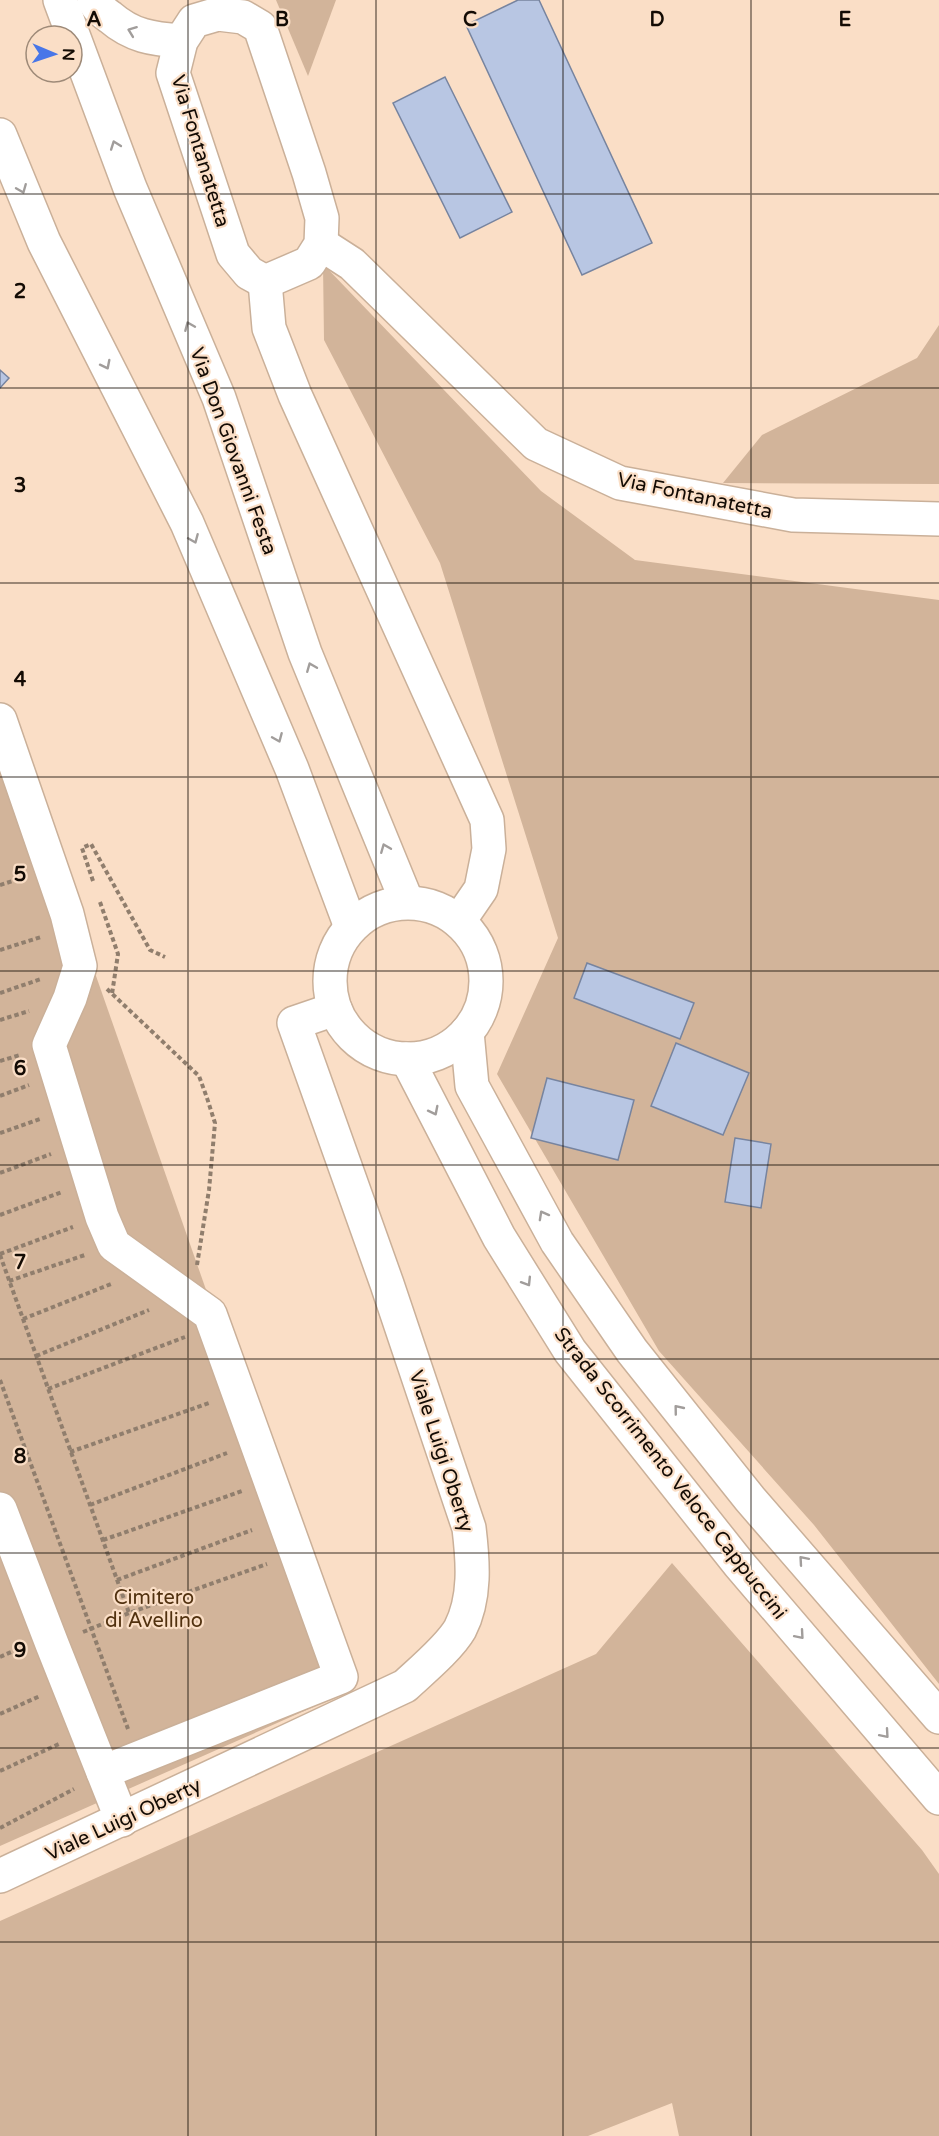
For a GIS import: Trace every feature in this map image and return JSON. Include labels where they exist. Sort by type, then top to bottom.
[{"type":"street","name":"Via Don Giovanni Festa","points":[[60,0],[130,188],[219,398],[305,653],[407,902]]},
{"type":"street","points":[[94,0],[96,6],[123,29],[153,39],[181,41]]},
{"type":"street","name":"Via Fontanatetta","points":[[265,282],[249,273],[233,254],[173,73],[181,41],[194,21],[238,8],[260,27],[269,49],[322,218],[321,244],[352,264],[536,444],[620,483],[793,515],[939,519]]},
{"type":"street","points":[[0,135],[44,242],[187,523],[292,769],[351,927]]},
{"type":"street","points":[[321,244],[309,263],[265,282],[269,328],[295,395],[487,820],[489,849],[481,889],[459,921]]},
{"type":"street","points":[[0,720],[70,927],[80,966],[70,998],[49,1045],[108,1231],[148,1269],[210,1314],[341,1677],[103,1772]]},
{"type":"street","points":[[407,902],[426,904],[443,910],[459,921],[478,947],[484,963],[486,987],[480,1012],[467,1032],[450,1047],[429,1056],[407,1059],[384,1056],[363,1045],[346,1029],[335,1009],[330,987],[331,965],[338,945],[351,927],[367,913],[386,905],[407,902]]},
{"type":"street","name":"Viale Luigi Oberty","points":[[0,1876],[405,1686],[434,1659],[460,1629],[470,1599],[473,1564],[470,1528],[387,1284],[294,1023],[335,1009]]},
{"type":"street","points":[[467,1032],[472,1086],[563,1251],[632,1351],[735,1481],[939,1718]]},
{"type":"street","name":"Strada Scorrimento Veloce Cappuccini","points":[[407,1059],[499,1237],[570,1351],[739,1564],[939,1798]]},
{"type":"street","points":[[0,1509],[122,1820]]},
{"type":"path","points":[[96,891],[82,848],[91,844],[150,950],[165,957]]},
{"type":"path","points":[[100,901],[118,954],[112,994],[200,1076],[215,1123],[209,1190],[197,1265]]},
{"type":"path","points":[[0,950],[70,927]]},
{"type":"path","points":[[0,1132],[69,1109]]},
{"type":"path","points":[[0,1173],[80,1144]]},
{"type":"path","points":[[0,1215],[91,1182]]},
{"type":"path","points":[[108,1231],[0,1254],[129,1613]]},
{"type":"path","points":[[9,1281],[108,1231]]},
{"type":"path","points":[[23,1319],[148,1269]]},
{"type":"path","points":[[36,1356],[184,1295]]},
{"type":"path","points":[[48,1389],[214,1326]]},
{"type":"path","points":[[0,1380],[139,1758]]},
{"type":"path","points":[[70,1452],[238,1392]]},
{"type":"path","points":[[90,1505],[256,1442]]},
{"type":"path","points":[[103,1540],[271,1481]]},
{"type":"path","points":[[117,1581],[284,1518]]},
{"type":"path","points":[[52,1644],[129,1613],[297,1553]]},
{"type":"path","points":[[0,1714],[68,1683]]},
{"type":"path","points":[[0,1771],[87,1731]]},
{"type":"path","points":[[0,1828],[103,1772]]},
{"type":"green space","points":[[276,0],[336,0],[308,76]]},
{"type":"green space","points":[[323,264],[541,491],[635,560],[939,600],[939,1684],[814,1525],[659,1351],[497,1074],[558,938],[440,563],[324,340]]},
{"type":"green space","points":[[939,325],[939,484],[723,483],[762,435],[917,358]]},
{"type":"green space","name":"Cimitero di Avellino","points":[[0,702],[347,1692],[0,1846]]},
{"type":"green space","points":[[672,1563],[922,1850],[939,1874],[939,2136],[679,2136],[672,2103],[588,2136],[0,2136],[0,1921],[596,1654]]},
{"type":"building","points":[[518,0],[539,0],[652,243],[582,275],[466,25]]},
{"type":"building","points":[[445,77],[512,212],[460,238],[393,103]]},
{"type":"building","points":[[0,370],[9,378],[0,388]]},
{"type":"building","points":[[587,963],[694,1003],[680,1039],[574,998]]},
{"type":"building","points":[[676,1043],[749,1073],[723,1135],[651,1106]]},
{"type":"building","points":[[547,1078],[634,1100],[618,1160],[531,1138]]},
{"type":"building","points":[[735,1138],[771,1144],[761,1208],[725,1202]]}]
